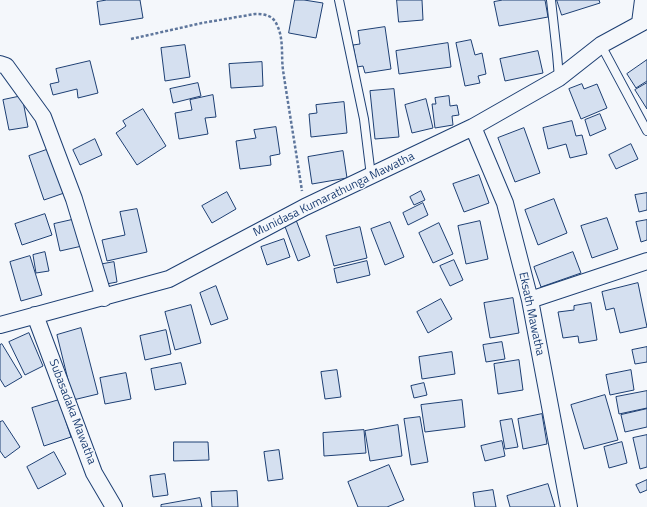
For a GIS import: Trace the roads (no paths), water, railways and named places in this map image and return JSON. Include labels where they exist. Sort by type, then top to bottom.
[{"type":"street","points":[[643,0],[643,21]]},
{"type":"street","name":"Munidasa Kumarathunga Mawatha","points":[[0,325],[104,298],[169,279],[305,207],[473,127],[559,78],[601,45],[643,21]]},
{"type":"street","points":[[0,64],[6,66],[43,118],[74,199],[104,298]]},
{"type":"street","name":"Eksath Mawatha","points":[[473,127],[505,203],[530,300],[569,507]]},
{"type":"street","points":[[530,300],[647,261]]},
{"type":"street","name":"Subasadaka Mawatha","points":[[35,315],[94,472],[114,507]]},
{"type":"lane","points":[[339,0],[364,119],[372,176]]},
{"type":"lane","points":[[551,0],[559,78]]},
{"type":"lane","points":[[601,45],[647,131]]}]
